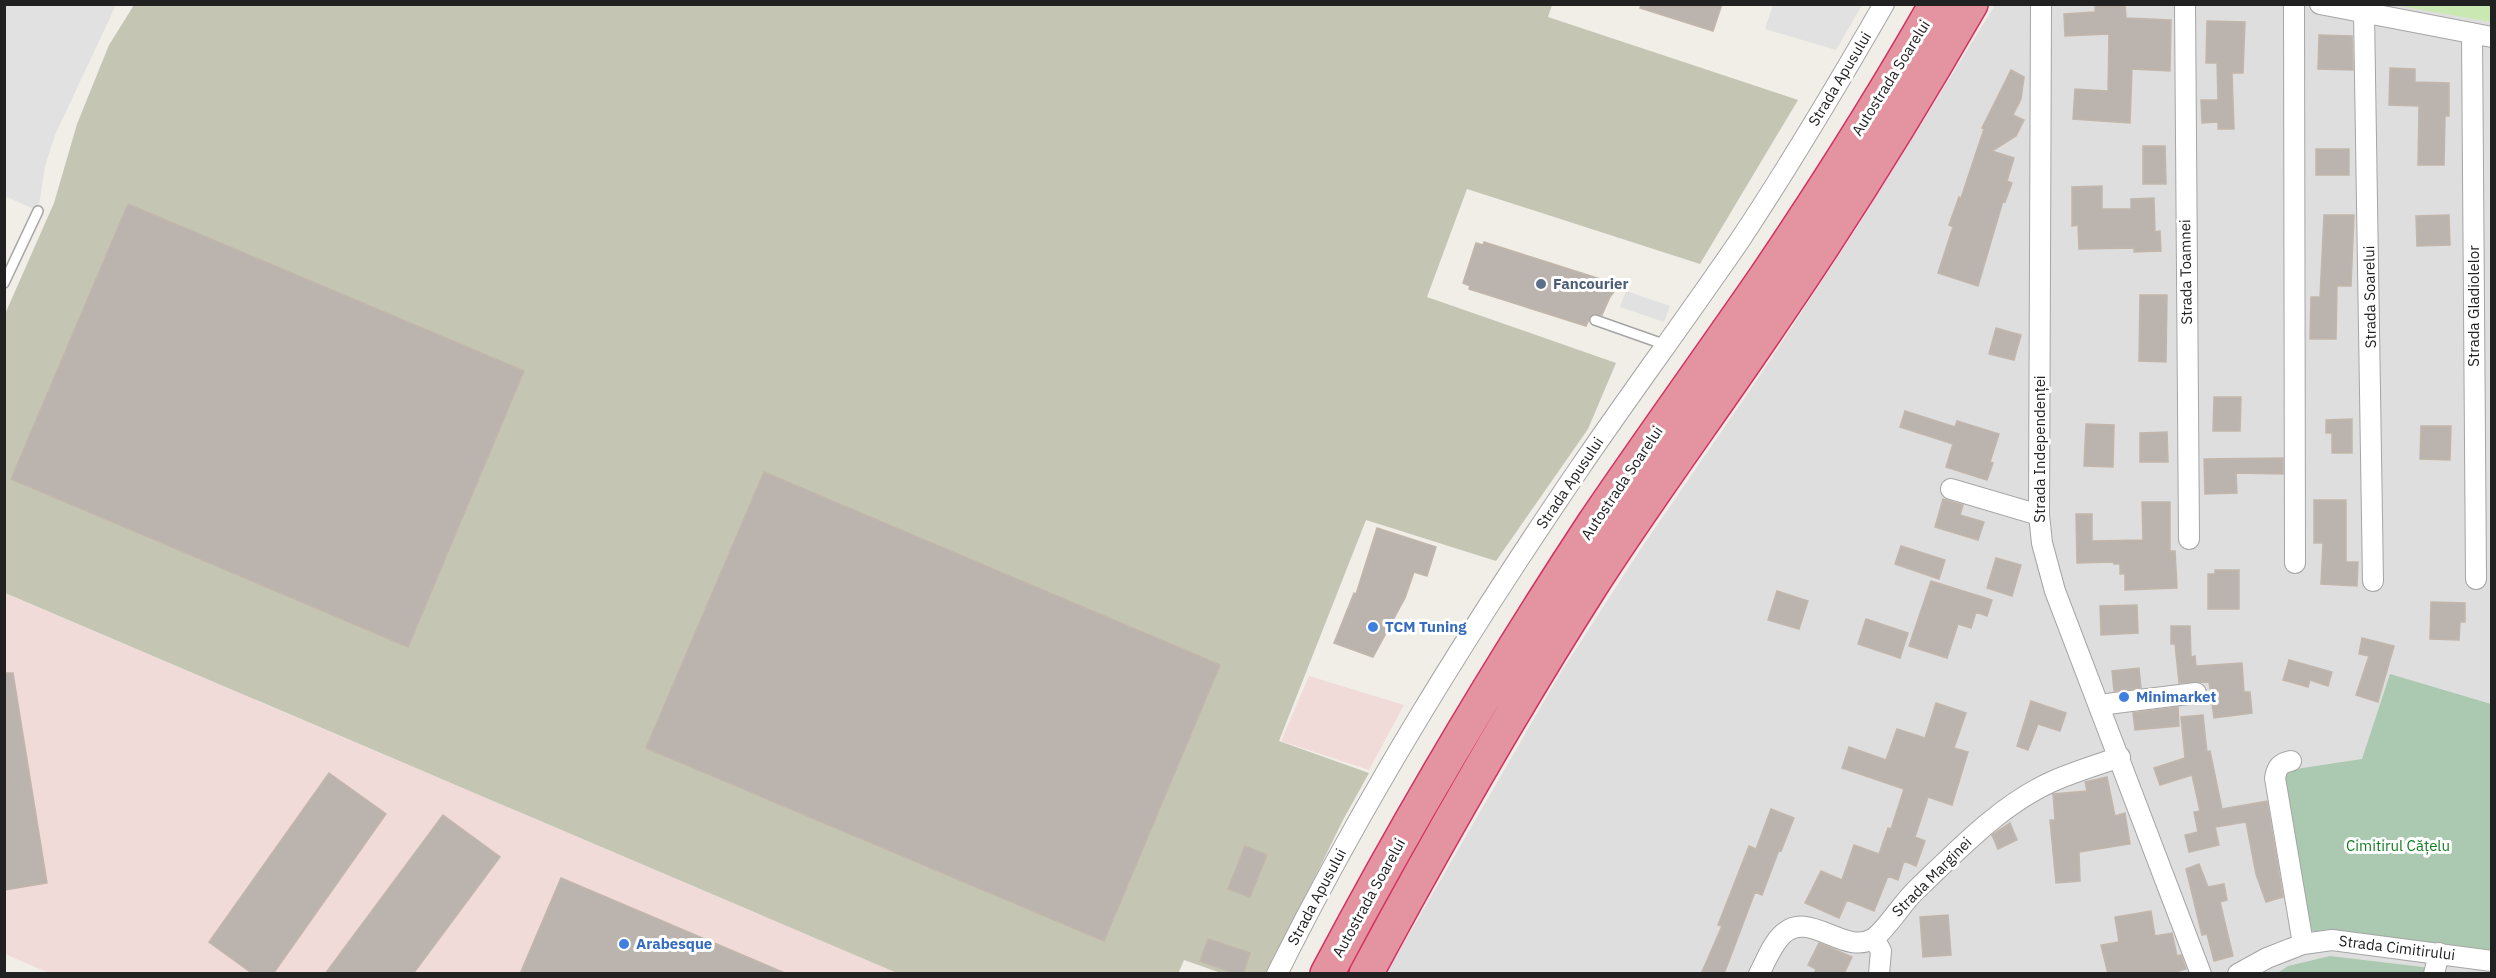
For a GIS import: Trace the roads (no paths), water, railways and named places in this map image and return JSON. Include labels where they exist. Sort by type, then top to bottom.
[{"type":"highway","name":"Autostrada Soarelui","points":[[1327,974],[1387,863],[1508,657],[1630,470],[1762,281],[1830,178],[1936,4]]},
{"type":"highway","name":"Autostrada Soarelui","points":[[1366,974],[1469,786],[1535,676],[1656,487],[1775,318],[1837,224],[1924,86],[1971,4]]},
{"type":"street","name":"Strada Apusului","points":[[1277,974],[1338,856],[1463,645],[1565,490],[1782,174],[1884,4]]},
{"type":"street","name":"Strada Independenței","points":[[2041,4],[2039,515],[2048,569],[2201,974]]},
{"type":"street","name":"Strada Toamnei","points":[[2185,4],[2189,539]]},
{"type":"street","points":[[2294,4],[2295,562]]},
{"type":"street","points":[[2320,4],[2482,35]]},
{"type":"street","name":"Strada Soarelui","points":[[2364,13],[2373,581]]},
{"type":"street","name":"Strada Gladiolelor","points":[[2476,579],[2482,35]]},
{"type":"street","points":[[1951,489],[2039,515]]},
{"type":"street","points":[[2099,705],[2196,693]]},
{"type":"street","name":"Strada Marginei","points":[[1874,938],[1913,892],[2007,808],[2050,782],[2120,757]]},
{"type":"street","points":[[2291,761],[2284,762],[2277,767],[2275,778],[2303,944]]},
{"type":"street","points":[[1760,974],[1777,942],[1790,929],[1808,928],[1851,942],[1863,943],[1874,938],[1881,951],[1879,974]]},
{"type":"street","name":"Strada Cimitirului","points":[[2238,974],[2267,958],[2303,944],[2332,940],[2492,961]]},
{"type":"street","points":[[2434,974],[2439,953]]},
{"type":"lane","points":[[4,283],[38,211]]},
{"type":"lane","points":[[1595,320],[1666,345]]},
{"type":"place","name":"Fancourier","points":[[1541,284]]},
{"type":"place","name":"TCM Tuning","points":[[1373,627]]},
{"type":"place","name":"Minimarket","points":[[2124,697]]},
{"type":"place","name":"Arabesque","points":[[624,944]]},
{"type":"park label","name":"Cimitirul Cățelu","points":[[2398,846]]}]
